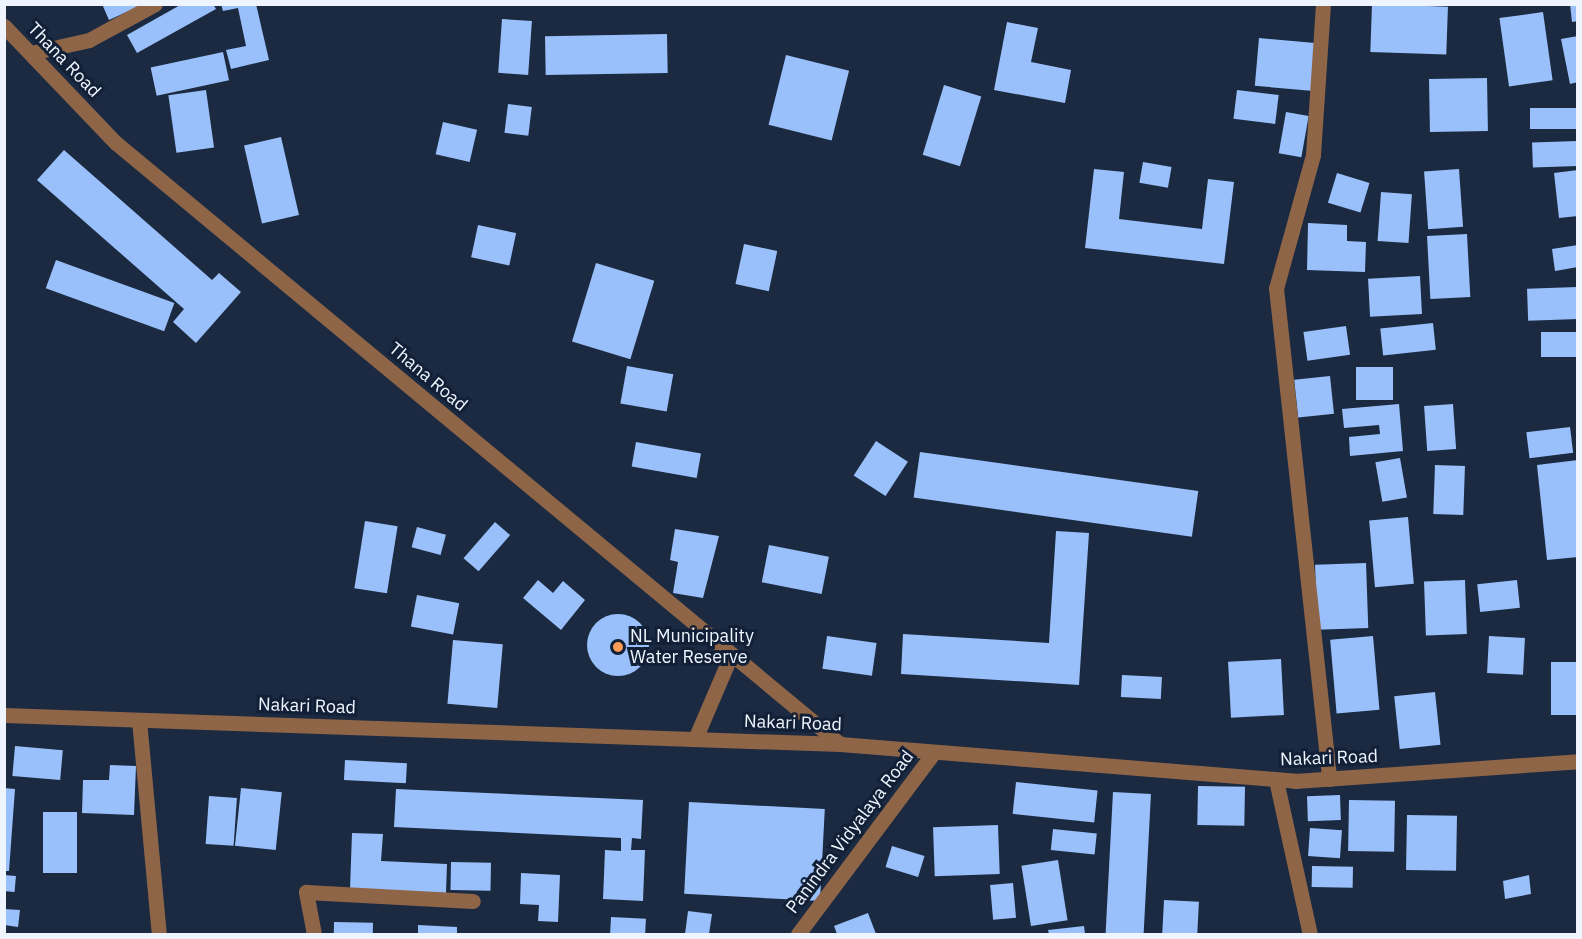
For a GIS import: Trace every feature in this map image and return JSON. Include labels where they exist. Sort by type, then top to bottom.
[{"type":"street","points":[[30,53],[89,40],[155,4]]},
{"type":"street","points":[[1323,4],[1313,155],[1276,288],[1280,365],[1329,779]]},
{"type":"street","name":"Thana Road","points":[[4,26],[116,143],[840,744]]},
{"type":"street","points":[[695,739],[731,655]]},
{"type":"street","name":"Nakari Road","points":[[4,715],[840,744],[1276,780],[1329,779],[1578,761]]},
{"type":"street","points":[[139,720],[159,934]]},
{"type":"street","name":"Panindra Vidyalaya Road","points":[[798,934],[934,752]]},
{"type":"street","points":[[1276,780],[1311,934]]},
{"type":"street","points":[[314,934],[306,892],[473,901]]},
{"type":"building","points":[[102,4],[144,4],[109,20]]},
{"type":"building","points":[[182,4],[213,4],[216,9],[137,53],[127,35]]},
{"type":"building","points":[[221,4],[256,4],[269,60],[231,69],[226,50],[246,46],[238,8],[223,11]]},
{"type":"building","points":[[1372,4],[1448,7],[1446,55],[1370,52]]},
{"type":"building","points":[[1570,4],[1578,4],[1578,21],[1572,22]]},
{"type":"building","points":[[1543,12],[1553,80],[1509,86],[1499,18]]},
{"type":"building","points":[[502,19],[532,21],[528,75],[498,73]]},
{"type":"building","points":[[1007,22],[1038,28],[1031,62],[1071,70],[1065,103],[994,90]]},
{"type":"building","points":[[667,34],[668,73],[546,75],[545,36]]},
{"type":"building","points":[[1578,36],[1578,82],[1570,84],[1561,39]]},
{"type":"building","points":[[1259,38],[1318,43],[1314,91],[1255,86]]},
{"type":"building","points":[[223,52],[229,80],[157,96],[151,67]]},
{"type":"building","points":[[786,55],[849,71],[832,141],[769,125]]},
{"type":"building","points":[[1487,78],[1488,131],[1430,132],[1429,79]]},
{"type":"building","points":[[944,85],[981,96],[960,166],[923,155]]},
{"type":"building","points":[[206,90],[214,147],[176,153],[168,95]]},
{"type":"building","points":[[1237,90],[1279,95],[1275,124],[1233,119]]},
{"type":"building","points":[[508,104],[532,107],[528,136],[504,133]]},
{"type":"building","points":[[1530,108],[1578,108],[1578,129],[1530,129]]},
{"type":"building","points":[[1286,112],[1309,116],[1301,157],[1279,153]]},
{"type":"building","points":[[443,122],[477,130],[470,162],[436,154]]},
{"type":"building","points":[[281,137],[299,215],[262,223],[244,146]]},
{"type":"building","points":[[1577,141],[1578,166],[1533,168],[1532,143]]},
{"type":"building","points":[[64,150],[212,280],[219,273],[241,292],[196,343],[173,322],[184,309],[37,180]]},
{"type":"building","points":[[1143,162],[1172,167],[1168,188],[1139,183]]},
{"type":"building","points":[[1094,169],[1124,172],[1119,219],[1202,229],[1208,179],[1234,182],[1224,264],[1085,248]]},
{"type":"building","points":[[1459,169],[1463,227],[1428,229],[1424,171]]},
{"type":"building","points":[[1578,170],[1578,216],[1559,218],[1554,173]]},
{"type":"building","points":[[1337,173],[1370,183],[1360,213],[1328,203]]},
{"type":"building","points":[[1381,192],[1412,194],[1409,243],[1378,241]]},
{"type":"building","points":[[1308,223],[1347,225],[1347,241],[1366,242],[1365,272],[1307,270]]},
{"type":"building","points":[[478,225],[516,233],[509,265],[471,257]]},
{"type":"building","points":[[1467,234],[1470,297],[1430,299],[1427,236]]},
{"type":"building","points":[[744,244],[777,251],[769,291],[735,284]]},
{"type":"building","points":[[1578,245],[1578,267],[1555,271],[1552,249]]},
{"type":"building","points":[[56,260],[174,303],[164,331],[46,288]]},
{"type":"building","points":[[596,263],[654,281],[630,359],[572,341]]},
{"type":"building","points":[[1420,276],[1422,314],[1370,317],[1368,279]]},
{"type":"building","points":[[1577,287],[1578,319],[1528,321],[1527,289]]},
{"type":"building","points":[[1433,323],[1436,350],[1383,355],[1380,329]]},
{"type":"building","points":[[1346,326],[1350,355],[1307,361],[1303,332]]},
{"type":"building","points":[[1541,332],[1578,332],[1578,357],[1541,357]]},
{"type":"building","points":[[627,366],[673,374],[667,412],[620,403]]},
{"type":"building","points":[[1356,367],[1393,367],[1393,400],[1356,400]]},
{"type":"building","points":[[1330,376],[1334,414],[1298,418],[1294,380]]},
{"type":"building","points":[[1399,404],[1403,451],[1350,456],[1349,437],[1380,434],[1379,425],[1344,428],[1342,409]]},
{"type":"building","points":[[1453,404],[1456,449],[1427,451],[1424,406]]},
{"type":"building","points":[[1570,427],[1573,453],[1529,458],[1526,432]]},
{"type":"building","points":[[876,441],[908,462],[886,496],[854,475]]},
{"type":"building","points":[[636,442],[701,453],[697,478],[632,467]]},
{"type":"building","points":[[920,452],[1198,491],[1192,537],[914,498]]},
{"type":"building","points":[[1400,458],[1407,497],[1382,502],[1375,462]]},
{"type":"building","points":[[1578,460],[1578,557],[1547,560],[1537,465]]},
{"type":"building","points":[[1435,465],[1465,466],[1463,515],[1433,514]]},
{"type":"building","points":[[1408,517],[1414,584],[1375,587],[1369,520]]},
{"type":"building","points":[[365,521],[398,526],[387,593],[354,588]]},
{"type":"building","points":[[495,522],[510,535],[479,571],[464,558]]},
{"type":"building","points":[[417,527],[446,535],[441,555],[412,547]]},
{"type":"building","points":[[675,529],[719,536],[703,598],[673,593],[678,562],[670,560]]},
{"type":"building","points":[[1056,531],[1089,533],[1079,685],[901,674],[903,634],[1049,643]]},
{"type":"building","points":[[769,545],[829,557],[822,594],[762,582]]},
{"type":"building","points":[[1366,563],[1368,628],[1317,630],[1315,565]]},
{"type":"building","points":[[538,580],[553,593],[563,581],[585,600],[561,630],[523,598]]},
{"type":"building","points":[[1465,580],[1467,634],[1426,635],[1424,581]]},
{"type":"building","points":[[1517,580],[1520,608],[1480,612],[1477,584]]},
{"type":"building","points":[[417,595],[459,603],[453,635],[411,626]]},
{"type":"building","name":"NL Municipality Water Reserve","points":[[618,614],[630,616],[640,623],[647,633],[649,645],[647,657],[640,667],[630,674],[618,676],[606,674],[596,667],[589,657],[587,645],[589,633],[596,623],[606,616]]},
{"type":"building","points":[[827,636],[877,643],[872,676],[822,669]]},
{"type":"building","points":[[1373,636],[1379,710],[1337,713],[1330,640]]},
{"type":"building","points":[[1489,636],[1525,638],[1523,675],[1487,673]]},
{"type":"building","points":[[453,640],[503,644],[497,708],[447,704]]},
{"type":"building","points":[[1281,659],[1284,715],[1231,718],[1228,662]]},
{"type":"building","points":[[1551,662],[1578,662],[1578,715],[1551,715]]},
{"type":"building","points":[[1122,675],[1162,677],[1161,699],[1121,697]]},
{"type":"building","points":[[1435,692],[1441,745],[1400,749],[1394,696]]},
{"type":"building","points":[[15,746],[63,750],[60,780],[12,776]]},
{"type":"building","points":[[345,760],[407,763],[406,783],[344,780]]},
{"type":"building","points":[[110,765],[136,766],[134,815],[82,813],[83,780],[109,780]]},
{"type":"building","points":[[1016,782],[1098,791],[1094,822],[1013,814]]},
{"type":"building","points":[[1198,786],[1245,787],[1244,826],[1197,825]]},
{"type":"building","points":[[4,788],[15,789],[9,871],[4,871]]},
{"type":"building","points":[[241,788],[282,792],[276,850],[235,846]]},
{"type":"building","points":[[396,789],[643,800],[641,839],[632,838],[631,850],[645,850],[643,901],[603,899],[605,850],[621,851],[621,838],[394,827]]},
{"type":"building","points":[[1113,792],[1151,794],[1144,934],[1106,934]]},
{"type":"building","points":[[1340,795],[1341,820],[1308,821],[1307,796]]},
{"type":"building","points":[[209,796],[237,798],[234,846],[206,844]]},
{"type":"building","points":[[1349,800],[1395,801],[1394,852],[1348,851]]},
{"type":"building","points":[[689,802],[825,809],[820,901],[684,894]]},
{"type":"building","points":[[43,812],[77,812],[77,873],[43,873]]},
{"type":"building","points":[[1407,815],[1457,816],[1456,871],[1406,870]]},
{"type":"building","points":[[998,825],[1000,874],[935,876],[933,827]]},
{"type":"building","points":[[1310,828],[1342,830],[1340,858],[1308,856]]},
{"type":"building","points":[[1053,829],[1097,834],[1095,854],[1051,850]]},
{"type":"building","points":[[352,833],[383,834],[381,861],[447,864],[446,893],[350,889]]},
{"type":"building","points":[[892,846],[925,856],[918,877],[886,867]]},
{"type":"building","points":[[1058,860],[1068,920],[1031,926],[1021,866]]},
{"type":"building","points":[[451,862],[491,863],[491,891],[451,890]]},
{"type":"building","points":[[1312,866],[1353,867],[1353,888],[1312,887]]},
{"type":"building","points":[[521,873],[560,875],[558,922],[538,921],[539,905],[520,904]]},
{"type":"building","points":[[4,875],[16,876],[15,892],[4,891]]},
{"type":"building","points":[[1529,875],[1531,894],[1505,899],[1503,881]]},
{"type":"building","points":[[1013,883],[1016,918],[993,920],[990,885]]},
{"type":"building","points":[[1164,900],[1199,902],[1197,934],[1162,934]]},
{"type":"building","points":[[4,909],[20,910],[18,927],[4,925]]},
{"type":"building","points":[[688,911],[712,914],[709,934],[685,934]]},
{"type":"building","points":[[868,913],[876,934],[837,934],[834,926]]},
{"type":"building","points":[[611,917],[646,919],[645,934],[610,934]]},
{"type":"building","points":[[334,922],[373,923],[373,934],[334,934]]},
{"type":"building","points":[[418,925],[457,927],[457,934],[418,934]]},
{"type":"building","points":[[1084,926],[1085,934],[1049,934],[1048,930]]},
{"type":"place","name":"NL Municipality Water Reserve","points":[[618,647]]}]
